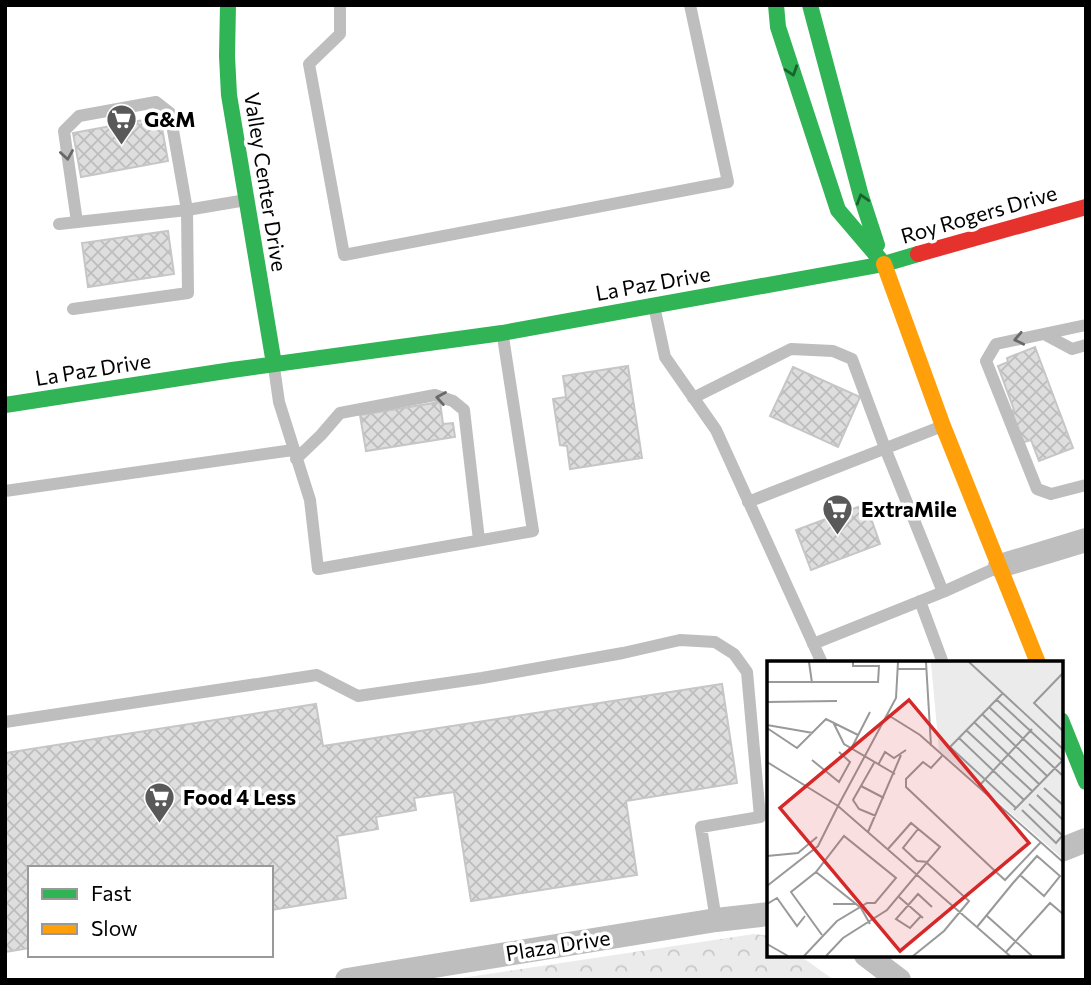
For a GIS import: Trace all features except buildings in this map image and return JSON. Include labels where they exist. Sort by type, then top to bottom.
[{"type":"main road","name":"Valley Center Drive","points":[[228,5],[229,95],[274,364]]},
{"type":"main road","points":[[776,5],[778,27],[838,210],[884,264]]},
{"type":"main road","points":[[810,5],[861,196],[884,264],[943,426],[1037,661]]},
{"type":"main road","name":"Roy Rogers Drive","points":[[884,264],[1086,207]]},
{"type":"main road","name":"La Paz Drive","points":[[5,405],[502,333],[884,264]]},
{"type":"main road","points":[[1063,725],[1086,782]]},
{"type":"street","points":[[1000,566],[1086,540]]},
{"type":"street","points":[[1063,849],[1086,840]]},
{"type":"street","name":"Plaza Drive","points":[[347,980],[443,972],[716,920],[767,914]]},
{"type":"street","points":[[869,957],[898,980]]},
{"type":"lane","points":[[340,5],[340,34],[309,64],[344,255],[728,182],[690,5]]},
{"type":"lane","points":[[73,309],[188,293],[187,210],[170,113],[156,102],[79,116],[64,131],[78,222]]},
{"type":"lane","points":[[59,224],[187,210],[246,200]]},
{"type":"lane","points":[[654,306],[665,357],[716,430],[821,661]]},
{"type":"lane","points":[[1086,325],[996,344],[986,361],[1037,489],[1051,494],[1086,485]]},
{"type":"lane","points":[[274,364],[279,402],[310,500],[318,569],[533,531],[502,333]]},
{"type":"lane","points":[[1044,334],[1072,349],[1086,345]]},
{"type":"lane","points":[[693,398],[791,349],[833,351],[852,359],[943,592]]},
{"type":"lane","points":[[5,491],[294,454],[321,435],[340,413],[435,395],[453,401],[464,411],[480,541]]},
{"type":"lane","points":[[748,502],[943,426]]},
{"type":"lane","points":[[813,644],[1000,566]]},
{"type":"lane","points":[[920,601],[942,661]]},
{"type":"lane","points":[[5,722],[317,675],[358,696],[482,678],[680,640],[715,642],[734,654],[747,673],[760,817],[701,827],[716,920]]},
{"type":"green space","points":[[754,934],[767,936],[767,957],[802,957],[834,980],[448,980]]},
{"type":"traffic: fast","points":[[228,5],[229,95],[274,364]]},
{"type":"traffic: fast","points":[[776,5],[778,27],[838,210],[884,264]]},
{"type":"traffic: fast","points":[[810,5],[861,196],[877,245]]},
{"type":"traffic: fast","points":[[5,405],[502,333],[884,264],[918,254]]},
{"type":"traffic: fast","points":[[1063,725],[1086,782]]},
{"type":"traffic: slow","points":[[884,264],[943,426],[1037,661]]},
{"type":"traffic: jam","points":[[918,254],[1086,207]]},
{"type":"place","name":"G&M","points":[[121,147]]},
{"type":"place","name":"ExtraMile","points":[[838,537]]},
{"type":"place","name":"Food 4 Less","points":[[160,825]]}]
